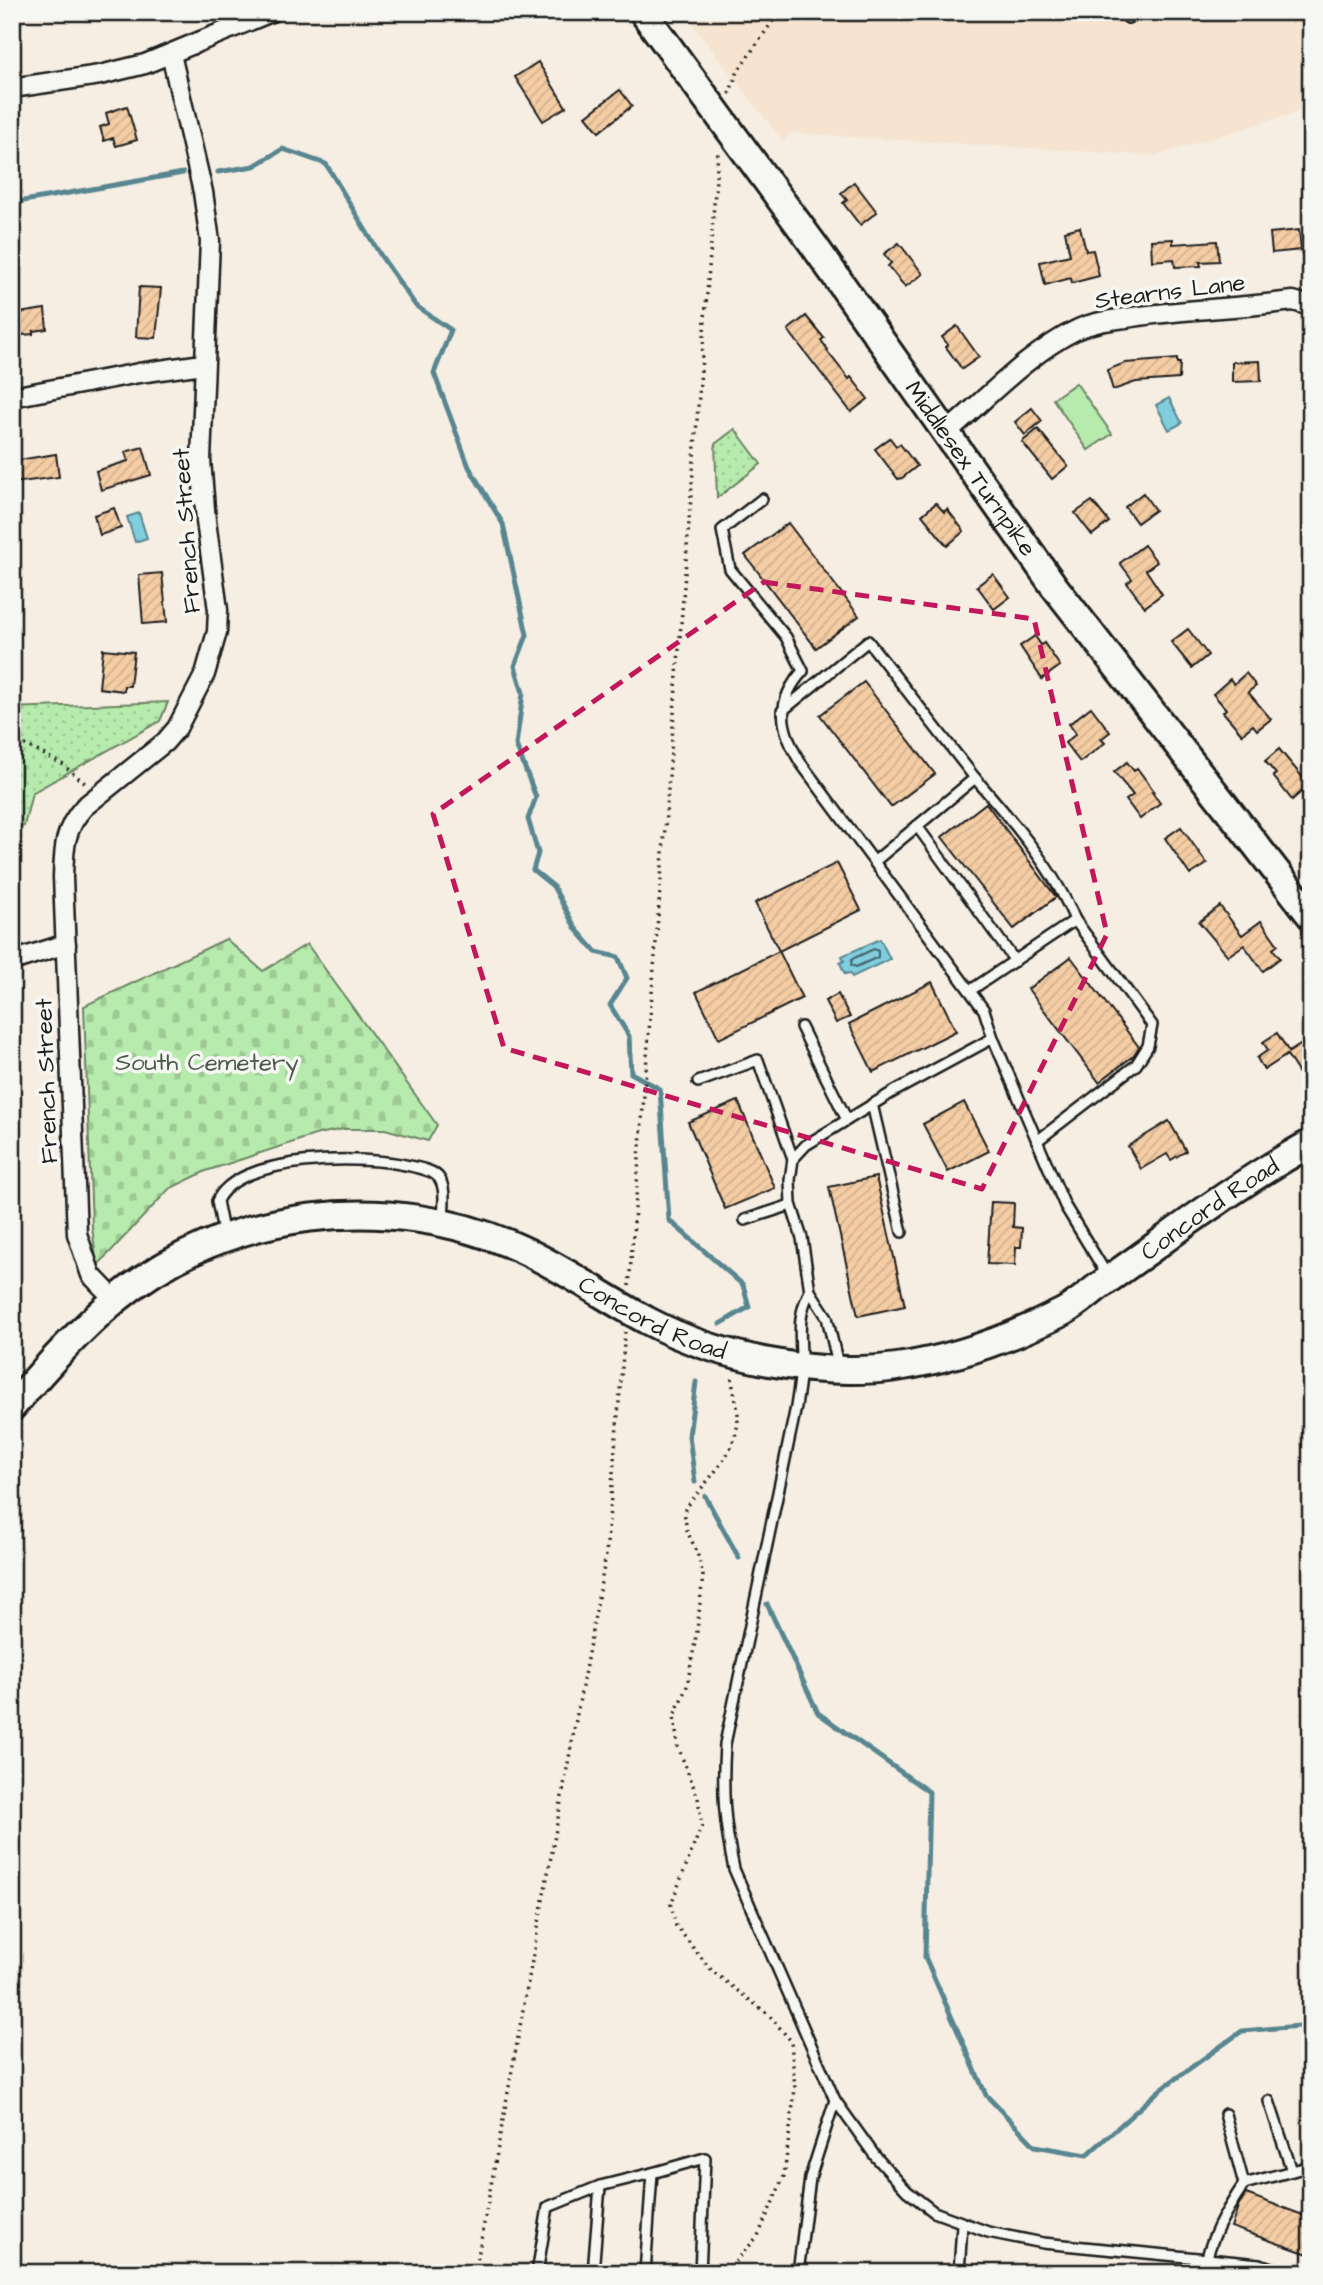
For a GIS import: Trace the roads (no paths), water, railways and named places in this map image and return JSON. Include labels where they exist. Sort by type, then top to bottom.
[{"type":"main road","name":"Middlesex Turnpike","points":[[643,12],[1054,586],[1311,916]]},
{"type":"main road","name":"Concord Road","points":[[12,1407],[82,1331],[115,1300],[166,1265],[225,1238],[255,1228],[321,1216],[385,1215],[443,1223],[496,1238],[521,1249],[677,1335],[740,1357],[801,1367],[894,1368],[952,1356],[1015,1334],[1066,1310],[1258,1172],[1311,1143]]},
{"type":"street","points":[[12,88],[125,70],[171,54],[271,12]]},
{"type":"street","name":"French Street","points":[[115,1300],[91,1275],[77,1234],[63,877],[67,834],[73,819],[177,728],[205,674],[212,652],[218,610],[201,460],[210,241],[203,191],[171,54]]},
{"type":"street","name":"Stearns Lane","points":[[946,433],[1054,343],[1096,322],[1293,301],[1311,306]]},
{"type":"street","points":[[12,397],[203,364]]},
{"type":"street","points":[[12,961],[66,944]]},
{"type":"lane","points":[[1125,12],[1128,18],[1138,12]]},
{"type":"lane","points":[[762,499],[722,530],[730,569],[786,637],[803,671],[786,694],[782,711],[788,742],[800,762],[984,1010],[992,1038],[1065,1206],[1109,1279]]},
{"type":"lane","points":[[782,711],[868,641],[1064,892],[1075,920],[1152,1025],[1148,1046],[1136,1065],[1037,1141]]},
{"type":"lane","points":[[875,861],[975,778]]},
{"type":"lane","points":[[917,826],[1015,961]]},
{"type":"lane","points":[[971,990],[1075,920]]},
{"type":"lane","points":[[801,1027],[847,1120]]},
{"type":"lane","points":[[793,1159],[806,1145],[872,1104],[992,1038]]},
{"type":"lane","points":[[698,1082],[758,1060],[793,1159],[791,1205],[802,1238],[810,1291],[827,1317],[839,1369]]},
{"type":"lane","points":[[872,1104],[902,1232]]},
{"type":"lane","points":[[225,1238],[217,1201],[227,1186],[272,1168],[325,1159],[399,1163],[435,1174],[442,1186],[443,1223]]},
{"type":"lane","points":[[746,1220],[791,1205]]},
{"type":"lane","points":[[810,1291],[802,1306],[799,1327],[801,1367],[796,1407],[725,1744],[722,1795],[726,1834],[734,1869],[835,2100],[875,2156],[906,2190],[934,2212],[962,2224],[1043,2243],[1259,2264],[1289,2273]]},
{"type":"lane","points":[[798,2273],[810,2178],[835,2100]]},
{"type":"lane","points":[[1269,2101],[1292,2171]]},
{"type":"lane","points":[[1225,2114],[1244,2183]]},
{"type":"lane","points":[[537,2273],[548,2207],[600,2186],[705,2158],[700,2273]]},
{"type":"lane","points":[[1204,2273],[1206,2258],[1223,2217],[1244,2183],[1311,2166]]},
{"type":"lane","points":[[645,2273],[652,2173]]},
{"type":"lane","points":[[593,2273],[600,2186]]},
{"type":"lane","points":[[959,2273],[962,2224]]},
{"type":"water","points":[[1169,398],[1182,423],[1169,430],[1156,405]]},
{"type":"water","points":[[139,513],[147,538],[135,542],[127,517]]},
{"type":"water","points":[[880,939],[890,959],[852,977],[850,973],[845,974],[840,963],[844,961],[842,956]]},
{"type":"waterway","points":[[218,172],[254,166],[283,149],[326,164],[381,256],[416,306],[451,330],[434,373],[469,467],[503,524],[527,635],[515,666],[523,693],[516,745],[536,797],[528,819],[538,853],[533,870],[553,886],[576,929],[596,952],[618,957],[627,978],[610,1005],[629,1036],[631,1073],[660,1089],[669,1220],[743,1285],[749,1307],[720,1324]]},
{"type":"waterway","points":[[12,203],[183,173]]},
{"type":"waterway","points":[[695,1482],[689,1436],[696,1382]]},
{"type":"waterway","points":[[705,1496],[739,1558]]},
{"type":"waterway","points":[[767,1604],[818,1713],[929,1792],[925,1957],[986,2095],[1035,2146],[1087,2155],[1161,2089],[1242,2031],[1311,2025]]},
{"type":"park label","name":"South Cemetery","points":[[207,1062]]}]
